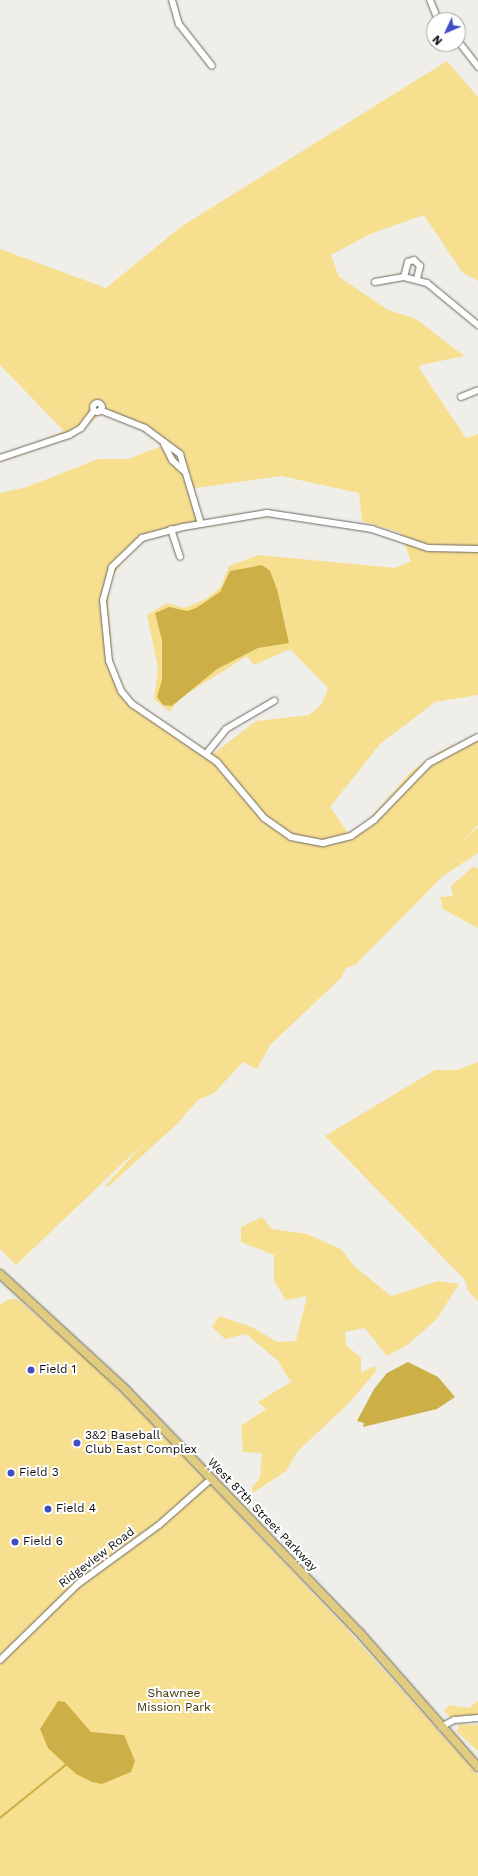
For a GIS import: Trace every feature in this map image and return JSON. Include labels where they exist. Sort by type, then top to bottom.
[{"type":"main road","name":"West 87th Street Parkway","points":[[0,1274],[126,1389],[359,1632],[441,1727],[478,1767]]},
{"type":"street","points":[[172,0],[179,24],[212,66]]},
{"type":"street","points":[[430,0],[435,12]]},
{"type":"street","points":[[466,51],[478,67]]},
{"type":"street","points":[[404,277],[408,262],[414,260],[420,266],[417,280]]},
{"type":"street","points":[[375,282],[404,277],[417,280],[441,291],[478,325]]},
{"type":"street","points":[[461,397],[478,390]]},
{"type":"street","points":[[0,458],[69,435],[81,428],[97,410],[145,428],[164,444],[180,454],[201,524]]},
{"type":"street","points":[[164,444],[172,460],[184,471]]},
{"type":"street","points":[[478,549],[428,548],[372,529],[281,514],[201,524],[171,529],[142,538],[112,567],[103,600],[109,661],[113,677],[132,704],[206,754],[230,774],[272,825],[296,838],[323,843],[359,831],[418,771],[454,747],[478,738]]},
{"type":"street","points":[[171,529],[180,557]]},
{"type":"street","points":[[206,754],[226,729],[274,700]]},
{"type":"street","name":"Ridgeview Road","points":[[0,1660],[78,1584],[159,1525],[211,1479]]},
{"type":"street","points":[[441,1727],[454,1720],[478,1718]]},
{"type":"green space","points":[[447,61],[478,97],[478,281],[462,272],[424,215],[370,234],[331,255],[339,277],[388,310],[416,319],[464,356],[421,365],[419,368],[466,438],[478,434],[478,695],[435,702],[380,744],[330,807],[349,834],[366,823],[412,771],[441,751],[478,734],[478,825],[461,842],[478,827],[478,853],[443,876],[356,964],[346,968],[341,978],[270,1045],[257,1069],[243,1062],[214,1093],[198,1100],[177,1124],[109,1186],[105,1186],[146,1141],[16,1265],[0,1249],[0,493],[27,487],[98,459],[128,459],[162,446],[144,430],[102,413],[72,437],[0,462],[0,454],[15,452],[64,431],[0,365],[0,249],[106,288],[182,226]],"holes":[[[281,476],[359,493],[362,521],[401,533],[411,561],[395,568],[259,555],[229,566],[221,587],[206,599],[184,608],[167,603],[147,615],[158,667],[154,699],[170,712],[177,700],[247,656],[254,665],[290,649],[328,688],[322,704],[309,715],[256,721],[212,755],[134,702],[125,692],[113,665],[108,603],[111,578],[132,549],[144,541],[159,534],[199,527],[195,488]]]},
{"type":"green space","points":[[474,866],[478,869],[478,928],[443,909],[440,897],[453,896],[451,886]]},
{"type":"green space","points":[[478,1062],[478,1301],[468,1291],[465,1280],[325,1136],[435,1070],[457,1070]]},
{"type":"green space","points":[[262,1217],[272,1229],[307,1234],[341,1249],[354,1266],[391,1296],[439,1281],[459,1284],[436,1320],[407,1345],[387,1356],[365,1328],[345,1332],[346,1345],[361,1358],[361,1373],[374,1366],[377,1370],[350,1402],[297,1452],[286,1471],[253,1493],[252,1488],[260,1477],[262,1453],[243,1452],[241,1426],[266,1409],[258,1402],[291,1382],[277,1360],[246,1334],[225,1339],[212,1327],[219,1316],[252,1327],[277,1342],[296,1341],[307,1296],[286,1300],[274,1281],[274,1255],[241,1242],[241,1227]]},
{"type":"green space","name":"Shawnee Mission Park","points":[[8,1299],[17,1299],[87,1359],[148,1420],[344,1626],[478,1775],[478,1876],[0,1876],[0,1305]]},
{"type":"green space","points":[[478,1701],[478,1715],[451,1718],[444,1711],[449,1705],[469,1708]]},
{"type":"green space","points":[[459,1724],[478,1725],[478,1751],[457,1732]]},
{"type":"shaded area","points":[[262,565],[270,571],[277,589],[289,643],[258,648],[217,669],[172,706],[163,705],[157,697],[162,680],[162,640],[155,613],[169,607],[187,611],[196,608],[220,592],[230,571]]},
{"type":"shaded area","points":[[408,1362],[438,1377],[455,1397],[437,1409],[363,1427],[364,1423],[357,1421],[374,1389],[387,1373]]},
{"type":"shaded area","points":[[58,1701],[65,1702],[91,1732],[124,1735],[135,1761],[131,1772],[102,1784],[92,1782],[76,1774],[48,1748],[40,1729]]},
{"type":"waterway","points":[[0,1818],[67,1764]]},
{"type":"place","name":"Field 1","points":[[31,1370]]},
{"type":"place","name":"3&2 Baseball Club East Complex","points":[[77,1443]]},
{"type":"place","name":"Field 3","points":[[11,1473]]},
{"type":"place","name":"Field 4","points":[[48,1509]]},
{"type":"place","name":"Field 6","points":[[15,1542]]}]
